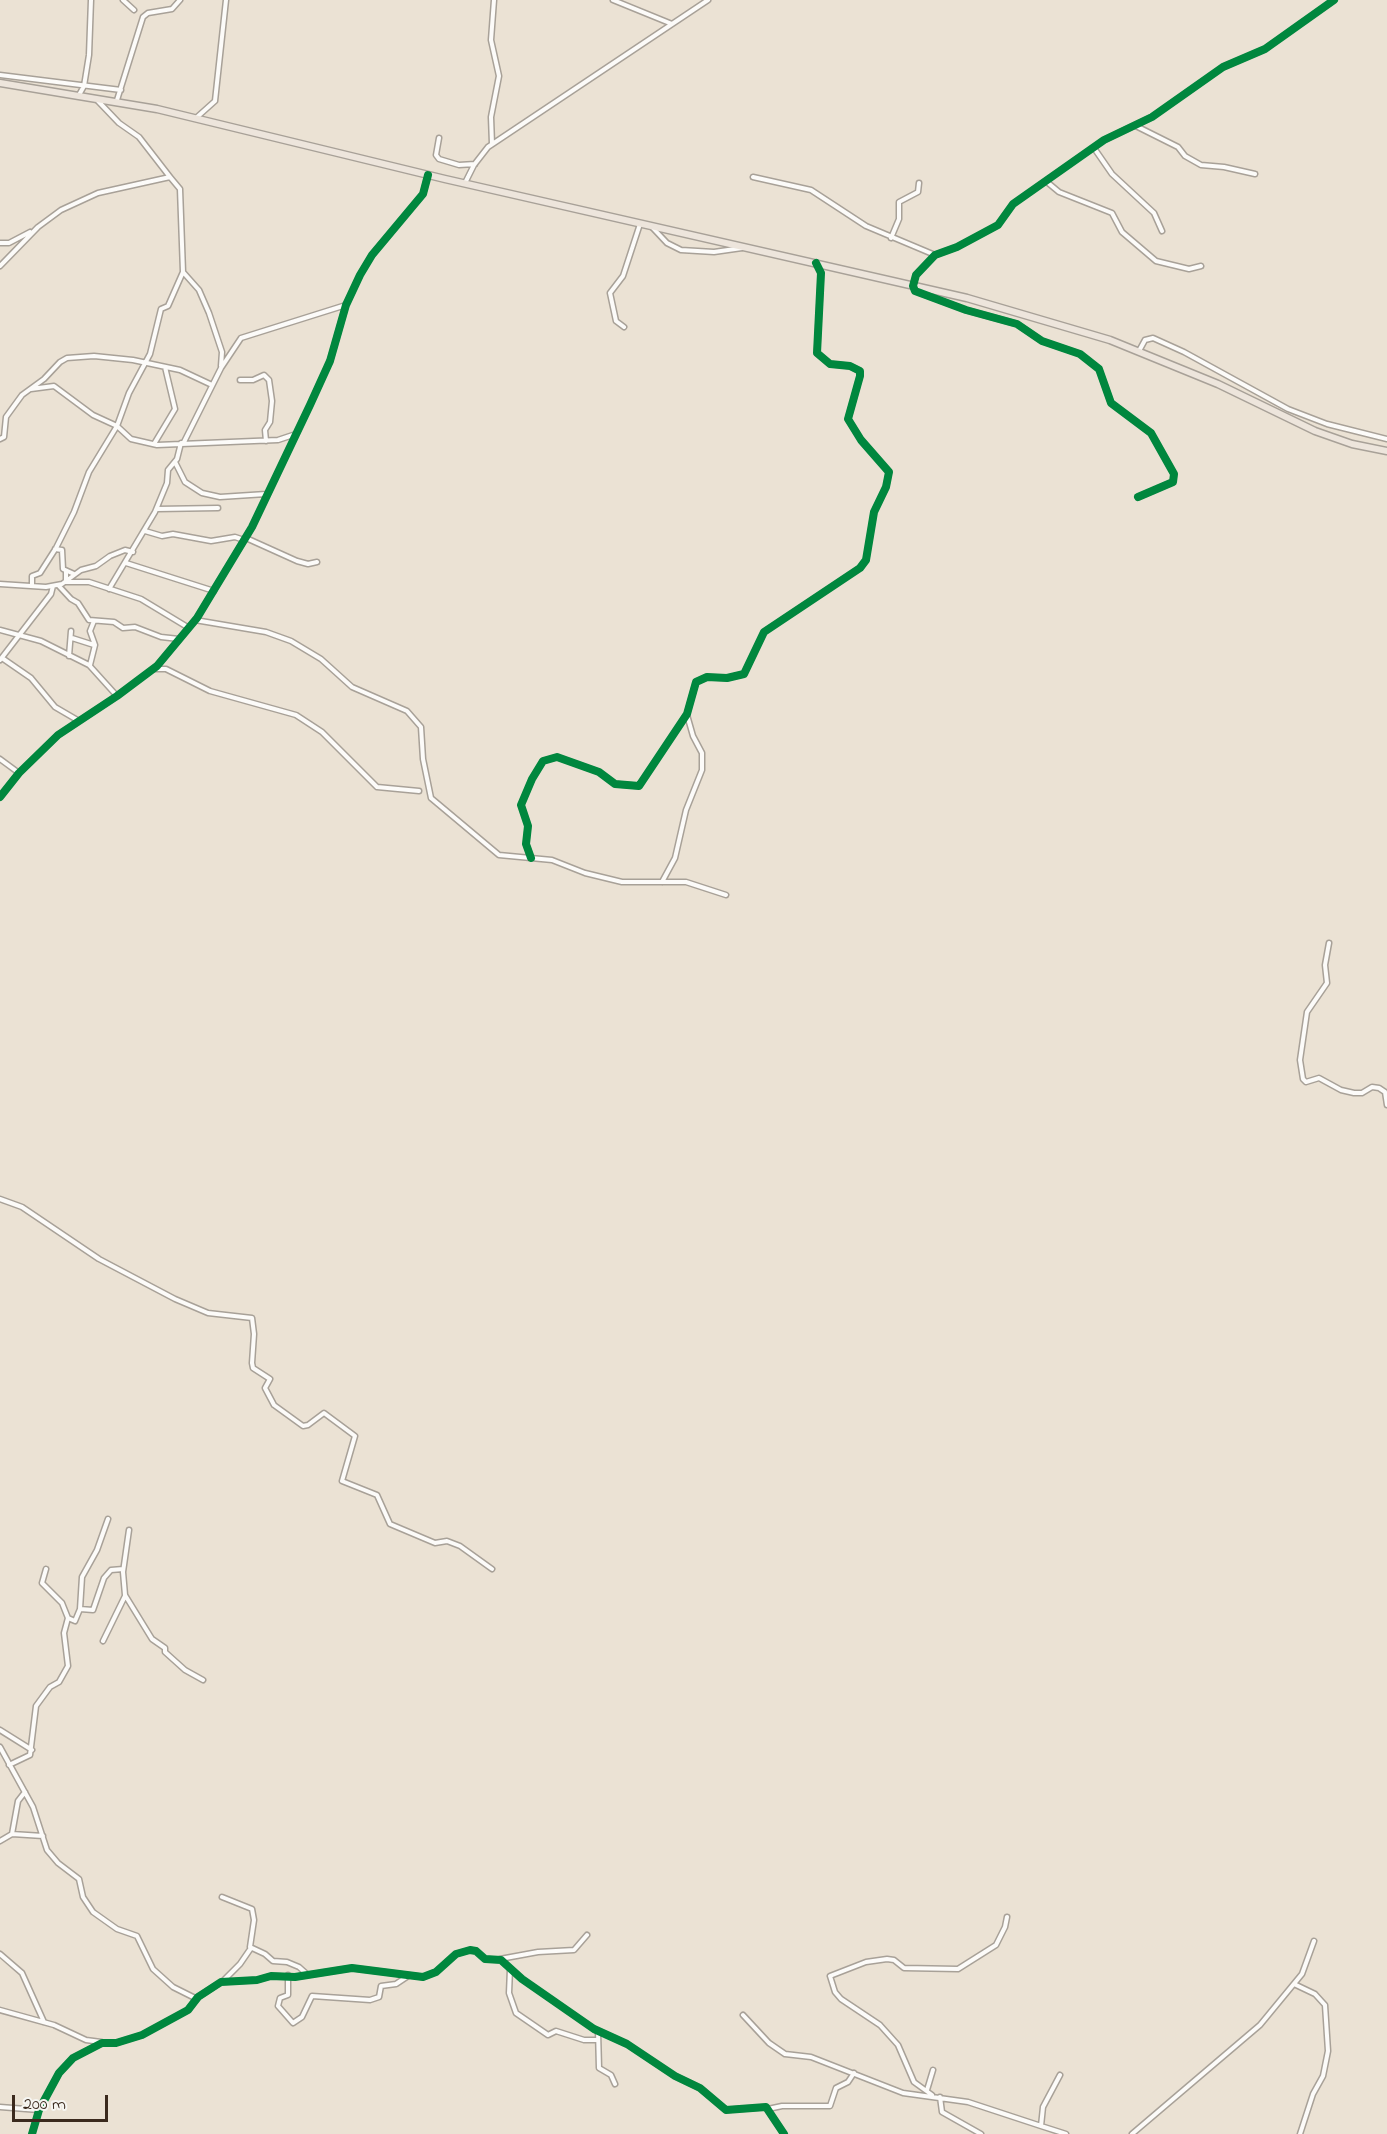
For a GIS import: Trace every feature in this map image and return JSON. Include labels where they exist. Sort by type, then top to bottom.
[{"type":"highway","points":[[0,83],[117,100],[428,175],[913,285],[1041,319],[1139,351],[1218,384],[1324,435],[1387,451]]},
{"type":"street","points":[[79,95],[84,86],[92,26],[91,0]]},
{"type":"street","points":[[123,0],[134,10]]},
{"type":"street","points":[[117,100],[143,17],[148,13],[172,9],[180,0]]},
{"type":"street","points":[[195,119],[214,101],[226,0]]},
{"type":"street","points":[[492,145],[491,117],[499,76],[491,37],[494,0]]},
{"type":"street","points":[[613,0],[672,25]]},
{"type":"street","points":[[465,183],[475,163],[492,145],[708,0]]},
{"type":"street","points":[[1138,497],[1173,482],[1174,474],[1151,433],[1111,403],[1102,375],[1094,364],[1072,350],[1042,341],[1017,324],[920,293],[914,290],[913,285],[921,267],[935,255],[957,247],[994,227],[1003,220],[1008,209],[1104,140],[1136,126],[1223,67],[1265,48],[1334,0]]},
{"type":"street","points":[[0,75],[121,90]]},
{"type":"street","points":[[32,586],[32,576],[40,573],[55,549],[74,512],[89,472],[117,426],[129,393],[146,363],[161,309],[168,306],[183,272],[181,196],[176,182],[139,137],[119,123],[96,97]]},
{"type":"street","points":[[1136,126],[1178,147],[1185,156],[1201,165],[1224,167],[1255,174]]},
{"type":"street","points":[[438,138],[436,155],[438,159],[459,165],[475,163]]},
{"type":"street","points":[[1094,148],[1112,174],[1154,213],[1162,231]]},
{"type":"street","points":[[0,797],[19,773],[58,735],[152,670],[195,620],[245,539],[267,494],[323,378],[346,305],[372,255],[423,194],[428,175]]},
{"type":"street","points":[[0,243],[9,243],[32,231],[61,210],[98,194],[170,177]]},
{"type":"street","points":[[753,177],[815,192],[849,217],[891,238],[935,255]]},
{"type":"street","points":[[1046,182],[1059,192],[1112,213],[1122,231],[1156,261],[1189,269],[1202,266]]},
{"type":"street","points":[[891,238],[899,219],[899,202],[918,192],[919,183]]},
{"type":"street","points":[[624,327],[616,321],[609,293],[623,276],[640,224]]},
{"type":"street","points":[[650,226],[667,243],[681,250],[724,252],[746,247]]},
{"type":"street","points":[[0,266],[32,231]]},
{"type":"street","points":[[531,858],[526,844],[528,826],[521,805],[532,779],[545,759],[557,757],[599,772],[615,784],[639,786],[687,714],[699,680],[744,674],[764,632],[860,568],[869,551],[874,512],[886,487],[889,471],[861,440],[848,419],[860,371],[850,366],[830,364],[817,353],[821,273],[816,263]]},
{"type":"street","points":[[183,272],[199,290],[209,313],[222,352],[221,368]]},
{"type":"street","points":[[110,590],[146,531],[168,483],[168,470],[175,462],[212,385],[242,338],[346,305]]},
{"type":"street","points":[[1139,351],[1145,340],[1155,339],[1288,409],[1327,423],[1387,439]]},
{"type":"street","points":[[0,439],[4,437],[6,417],[22,395],[54,371],[60,362],[70,357],[94,356],[146,363],[180,370],[212,385]]},
{"type":"street","points":[[154,444],[175,409],[165,368]]},
{"type":"street","points":[[54,371],[52,381],[54,386],[93,415],[117,426],[131,439],[154,444],[266,441],[286,439],[296,433]]},
{"type":"street","points":[[240,380],[253,380],[262,375],[267,376],[269,380],[272,401],[270,422],[265,430],[266,441]]},
{"type":"street","points":[[32,389],[54,386]]},
{"type":"street","points":[[175,462],[185,482],[202,493],[220,497],[267,494]]},
{"type":"street","points":[[156,509],[218,508]]},
{"type":"street","points":[[146,531],[162,536],[173,534],[211,541],[236,537],[297,561],[308,564],[317,562]]},
{"type":"street","points":[[55,549],[62,550],[62,568],[66,572],[75,574]]},
{"type":"street","points":[[66,582],[75,574],[119,552],[133,552]]},
{"type":"street","points":[[126,563],[214,591]]},
{"type":"street","points":[[66,572],[66,582]]},
{"type":"street","points":[[0,584],[53,586],[66,582],[88,582],[147,601],[189,628]]},
{"type":"street","points":[[58,585],[78,603],[87,618],[94,621],[114,622],[123,628],[135,627],[161,637],[180,639]]},
{"type":"street","points":[[53,586],[51,594],[1,659],[31,678],[55,707],[79,721]]},
{"type":"street","points":[[195,620],[266,632],[291,641],[321,659],[352,687],[407,711],[421,727],[423,759],[431,798],[499,855],[552,860],[585,873],[622,882],[686,882],[726,895]]},
{"type":"street","points":[[90,666],[95,645],[90,631],[94,621]]},
{"type":"street","points":[[0,630],[21,634],[90,666],[117,696]]},
{"type":"street","points":[[69,656],[71,631]]},
{"type":"street","points":[[72,639],[95,645]]},
{"type":"street","points":[[152,670],[163,668],[210,691],[296,715],[317,727],[377,787],[419,791]]},
{"type":"street","points":[[661,882],[672,867],[686,810],[702,770],[702,753],[693,736],[687,714]]},
{"type":"street","points":[[0,759],[19,773]]},
{"type":"street","points":[[1329,943],[1325,965],[1327,983],[1307,1012],[1300,1060],[1303,1079],[1306,1082],[1319,1078],[1342,1091],[1354,1093],[1362,1093],[1372,1087],[1379,1088],[1385,1092],[1387,1105]]},
{"type":"street","points":[[0,1199],[22,1207],[99,1259],[175,1299],[208,1313],[252,1318],[254,1339],[251,1361],[253,1368],[270,1379],[265,1389],[274,1405],[303,1426],[324,1413],[355,1436],[342,1481],[377,1495],[390,1524],[435,1543],[447,1542],[458,1545],[492,1569]]},
{"type":"street","points":[[68,1618],[76,1620],[80,1609],[82,1576],[98,1550],[108,1519]]},
{"type":"street","points":[[129,1530],[123,1569],[125,1595],[152,1639],[165,1648],[165,1652],[185,1670],[203,1680]]},
{"type":"street","points":[[9,1765],[27,1759],[32,1750],[36,1706],[51,1687],[59,1682],[68,1666],[64,1633],[68,1618],[62,1603],[42,1583],[45,1569]]},
{"type":"street","points":[[80,1609],[93,1610],[104,1578],[111,1570],[123,1569]]},
{"type":"street","points":[[103,1641],[125,1595]]},
{"type":"street","points":[[0,1730],[32,1750]]},
{"type":"street","points":[[0,1747],[25,1792],[52,1856],[80,1881],[83,1897],[93,1912],[117,1929],[137,1936],[153,1969],[173,1987],[197,1999]]},
{"type":"street","points":[[12,1834],[18,1801],[25,1792]]},
{"type":"street","points":[[0,1841],[12,1834],[43,1836]]},
{"type":"street","points":[[0,2010],[10,2015],[44,2022],[86,2040],[102,2043],[116,2043],[142,2036],[188,2010],[197,1999],[222,1982],[240,1964],[251,1948],[250,1939],[254,1920],[252,1909],[222,1898]]},
{"type":"street","points":[[932,2095],[914,2082],[898,2045],[880,2025],[841,2000],[835,1992],[830,1976],[866,1962],[886,1959],[894,1960],[904,1968],[958,1969],[996,1945],[1005,1928],[1007,1917]]},
{"type":"street","points":[[222,1982],[308,1975],[352,1968],[387,1971],[409,1976],[430,1975],[451,1956],[463,1951],[476,1951],[485,1959],[497,1959],[545,1951],[574,1950],[587,1935]]},
{"type":"street","points":[[1132,2134],[1157,2110],[1249,2037],[1304,1971],[1314,1941]]},
{"type":"street","points":[[251,1948],[265,1953],[273,1961],[287,1962],[299,1967],[308,1975]]},
{"type":"street","points":[[0,1954],[22,1973],[44,2022]]},
{"type":"street","points":[[497,1959],[598,2031],[627,2044],[675,2076],[700,2088],[726,2110],[761,2106],[768,2109],[782,2106],[830,2106],[836,2088],[848,2082],[854,2072]]},
{"type":"street","points":[[510,1968],[509,1993],[516,2013],[548,2035],[556,2031],[586,2041],[597,2040]]},
{"type":"street","points":[[288,1976],[288,1995],[280,1998],[278,2006],[293,2023],[302,2017],[312,1996],[369,2000],[379,1997],[381,1986],[396,1984],[409,1976]]},
{"type":"street","points":[[1294,1984],[1316,1994],[1325,2005],[1328,2051],[1323,2076],[1313,2094],[1299,2134]]},
{"type":"street","points":[[743,2015],[778,2051],[791,2056],[811,2057],[836,2069],[854,2072],[903,2093],[932,2095],[977,2104],[1066,2134]]},
{"type":"street","points":[[598,2031],[599,2068],[612,2076],[615,2084]]},
{"type":"street","points":[[32,2134],[39,2110],[65,2066],[78,2054],[102,2043]]},
{"type":"street","points":[[927,2090],[933,2070]]},
{"type":"street","points":[[1041,2126],[1043,2107],[1060,2075]]},
{"type":"street","points":[[940,2097],[942,2112],[981,2134]]},
{"type":"street","points":[[0,2107],[39,2110]]},
{"type":"street","points":[[768,2109],[783,2134]]},
{"type":"cycle path","points":[[1138,497],[1173,482],[1174,474],[1151,433],[1111,403],[1099,369],[1080,354],[1042,341],[1017,324],[966,310],[915,291],[913,286],[916,275],[935,255],[957,247],[998,225],[1013,204],[1104,140],[1152,117],[1223,67],[1265,49],[1334,0]]},
{"type":"cycle path","points":[[0,797],[19,773],[58,735],[157,666],[197,618],[252,527],[310,405],[330,361],[346,305],[360,275],[372,255],[423,194],[428,175]]},
{"type":"cycle path","points":[[531,858],[526,844],[528,826],[521,805],[543,761],[557,757],[599,772],[615,784],[639,786],[687,714],[696,682],[707,677],[727,678],[744,674],[764,632],[860,568],[866,560],[874,512],[886,487],[889,472],[861,440],[848,419],[860,371],[850,366],[830,364],[817,353],[821,273],[816,263]]},
{"type":"cycle path","points":[[32,2134],[39,2110],[59,2073],[73,2058],[102,2043],[116,2043],[142,2035],[188,2010],[198,1997],[221,1982],[257,1980],[271,1976],[295,1977],[352,1968],[423,1977],[436,1972],[456,1954],[470,1950],[476,1951],[485,1959],[501,1960],[522,1979],[594,2029],[627,2044],[675,2076],[700,2088],[726,2110],[766,2107],[784,2134]]}]
